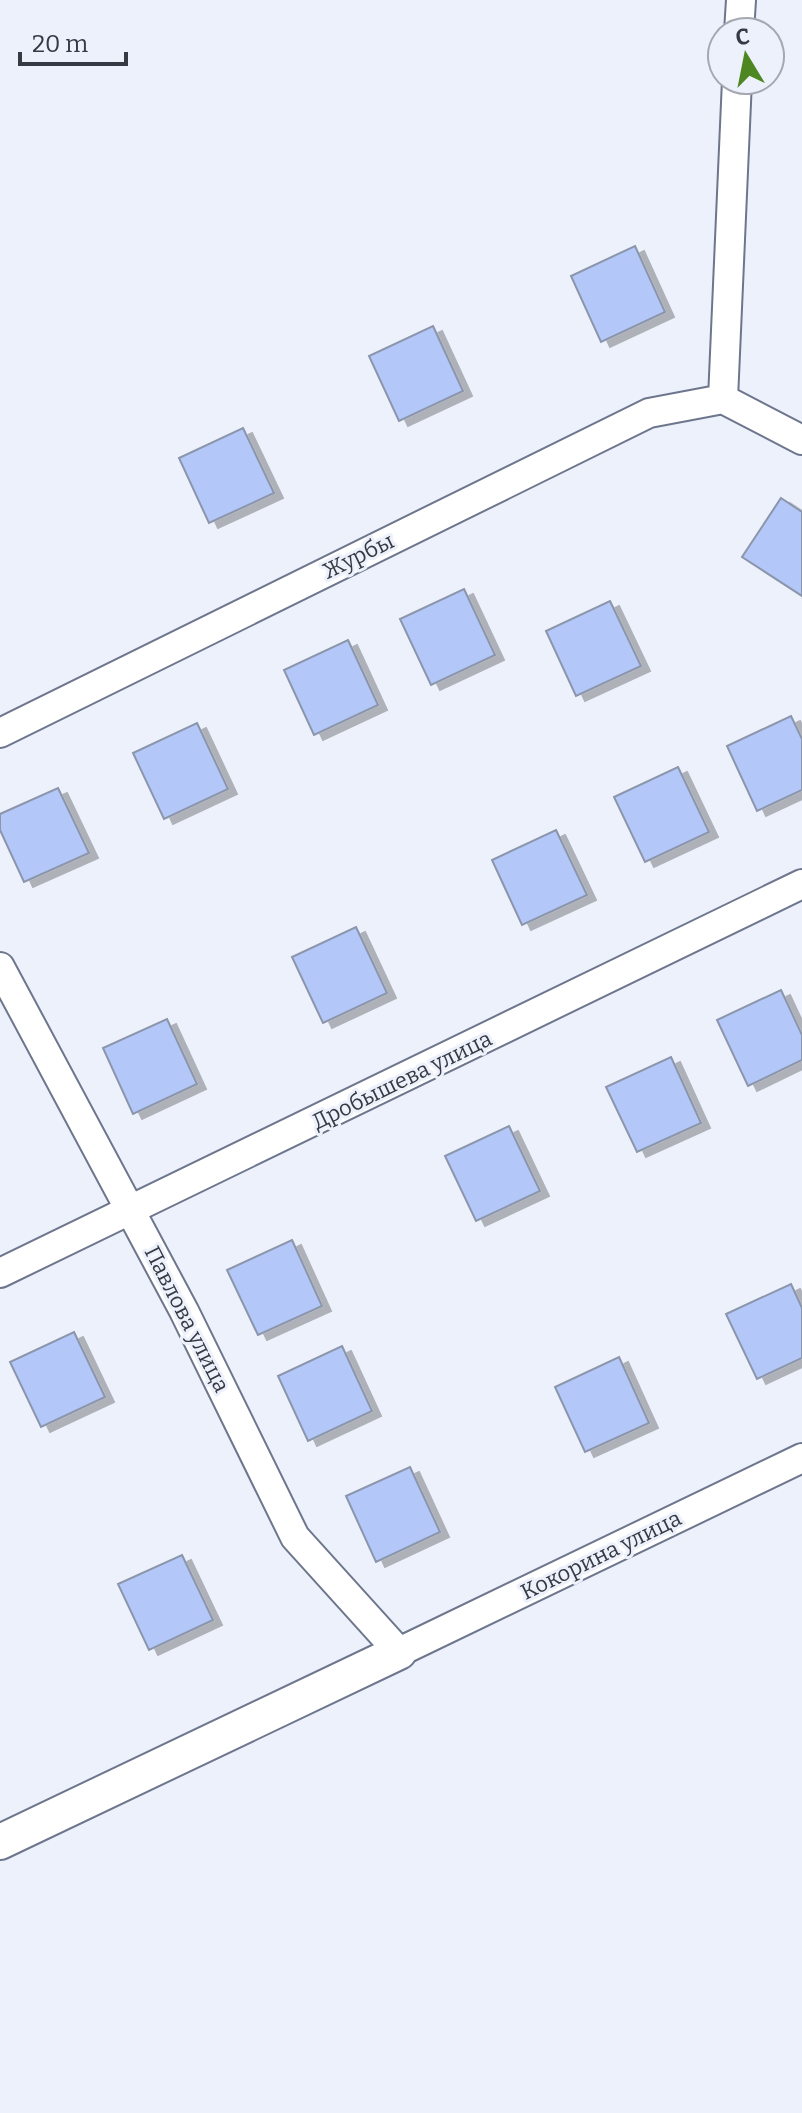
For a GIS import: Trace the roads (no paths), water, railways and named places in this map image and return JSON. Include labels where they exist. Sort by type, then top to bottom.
[{"type":"street","points":[[736,96],[723,399],[802,440]]},
{"type":"street","name":"Журбы","points":[[0,733],[649,413],[723,399]]},
{"type":"street","name":"Дробышева улица","points":[[0,1273],[802,884]]},
{"type":"street","name":"Павлова улица","points":[[0,967],[131,1212],[295,1537],[399,1652]]},
{"type":"street","name":"Кокорина улица","points":[[399,1652],[802,1458]]},
{"type":"street","points":[[0,1842],[399,1652]]}]
